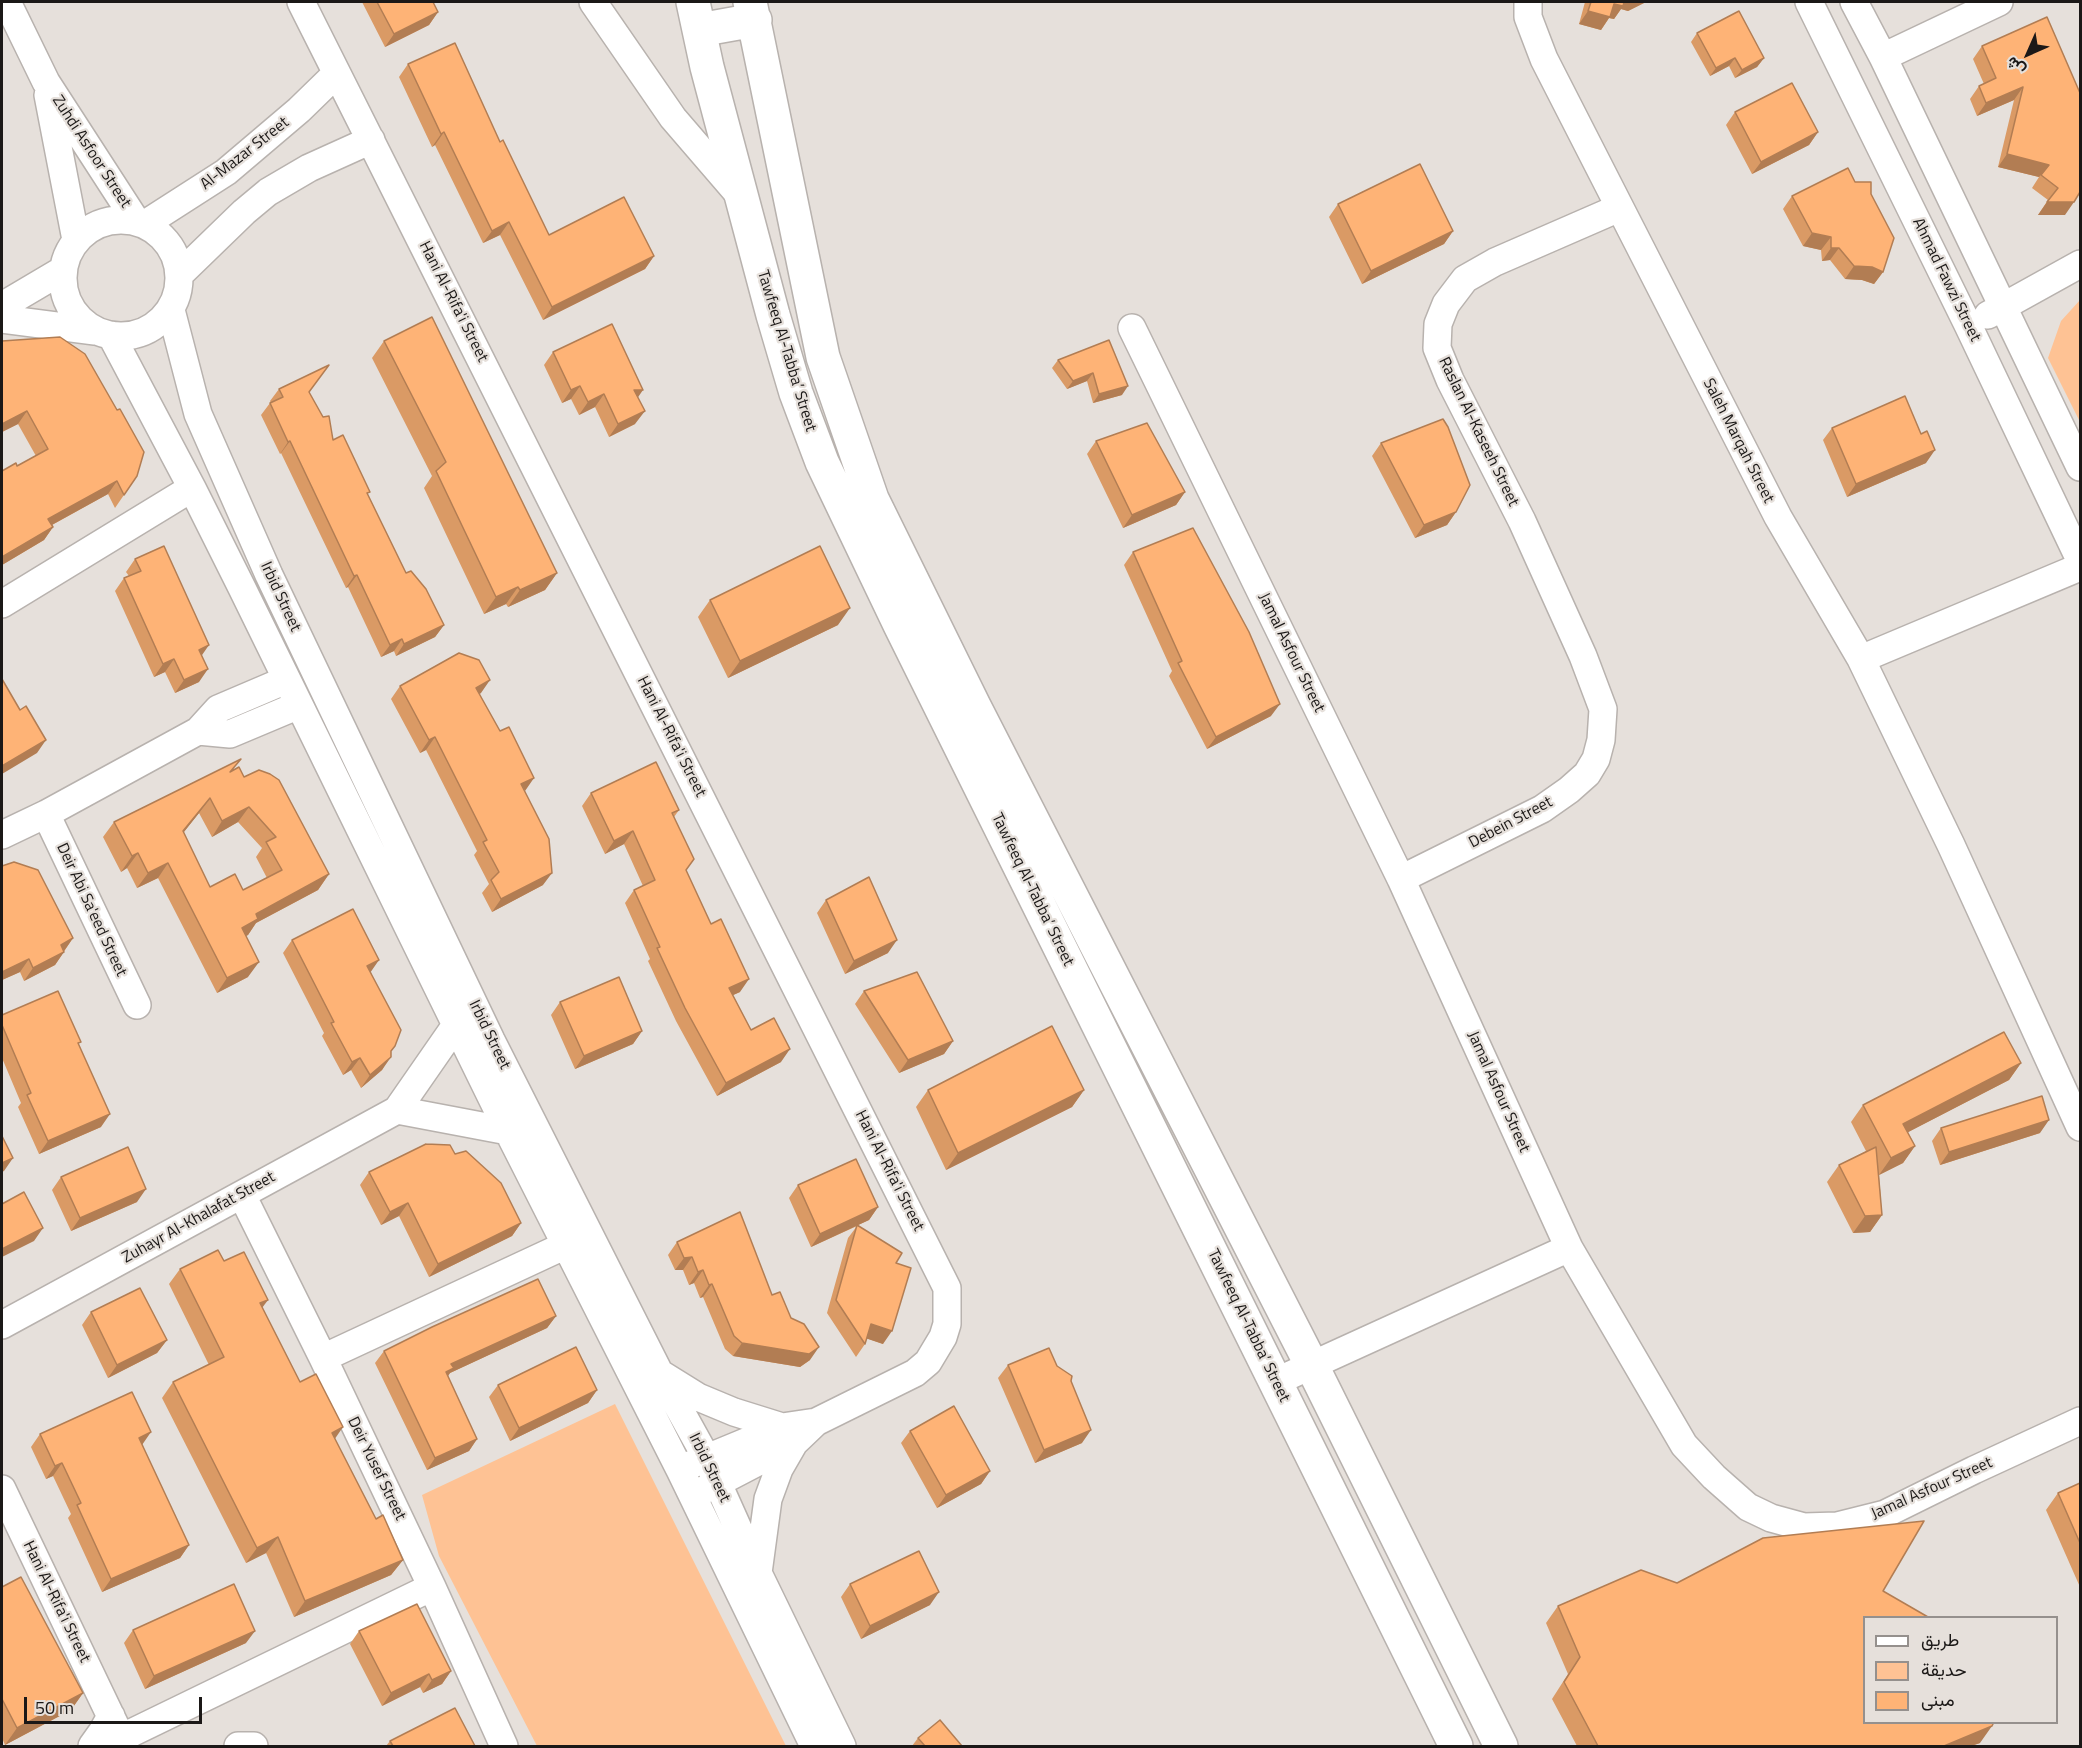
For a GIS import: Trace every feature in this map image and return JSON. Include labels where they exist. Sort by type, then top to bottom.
[{"type":"street","name":"Zuhdi Asfoor Street","points":[[7,2],[46,82],[141,223]]},
{"type":"street","name":"Hani Al-Rifa'i Street","points":[[301,2],[946,1288],[947,1324],[943,1337],[928,1362],[915,1372],[788,1435],[718,1483],[692,1497]]},
{"type":"street","points":[[593,2],[673,118],[742,198]]},
{"type":"street","name":"Saleh Marqah Street","points":[[1528,2],[1528,17],[1544,59],[1778,517],[1861,659],[1951,845],[2080,1127]]},
{"type":"street","name":"Ahmad Fawzi Street","points":[[1809,2],[2080,560]]},
{"type":"street","points":[[1854,2],[1883,57],[2080,467]]},
{"type":"street","points":[[1883,57],[1999,2]]},
{"type":"street","points":[[696,16],[753,11]]},
{"type":"street","name":"Tawfeeq Al-Tabba’ Street","points":[[753,11],[823,357],[872,499],[969,696],[1312,1366],[1501,1746]]},
{"type":"street","name":"Tawfeeq Al-Tabba’ Street","points":[[696,16],[772,315],[796,393],[822,462],[900,625],[1456,1746]]},
{"type":"street","name":"Al-Mazar Street","points":[[141,223],[226,172],[299,110],[336,74]]},
{"type":"street","name":"Zuhdi Asfoor Street","points":[[46,82],[76,240]]},
{"type":"street","points":[[180,274],[268,192],[309,168],[371,140]]},
{"type":"street","name":"Raslan Al-Kaseeh Street","points":[[1603,709],[1583,656],[1522,521],[1450,380],[1437,348],[1438,324],[1446,304],[1465,279],[1495,262],[1619,208]]},
{"type":"street","points":[[2,319],[104,334],[128,336],[145,332],[160,323],[171,310],[178,292],[180,274],[169,244],[158,233],[141,223],[120,219],[103,222],[88,229],[76,240],[67,254],[63,270],[64,289],[70,307],[82,321],[104,334]]},
{"type":"street","points":[[1968,326],[2080,264]]},
{"type":"street","points":[[2,306],[63,270]]},
{"type":"street","name":"Irbid Street","points":[[171,310],[198,414],[269,575],[491,1040],[659,1372],[706,1457],[758,1573],[843,1746]]},
{"type":"street","name":"Jamal Asfour Street","points":[[1132,328],[1401,879],[1569,1248],[1684,1445],[1714,1478],[1748,1507],[1771,1518],[1804,1527],[1837,1527],[1885,1514],[1974,1470],[2080,1422]]},
{"type":"street","name":"Irbid Street","points":[[104,334],[192,488],[508,1131],[680,1470],[814,1746]]},
{"type":"street","points":[[2,604],[192,488]]},
{"type":"street","points":[[1861,659],[2080,567]]},
{"type":"street","points":[[2,835],[46,814],[198,731],[218,709],[286,680]]},
{"type":"street","points":[[198,731],[230,734],[299,705]]},
{"type":"street","name":"Debein Street","points":[[1401,879],[1533,814],[1569,790],[1587,774],[1596,759],[1601,740],[1603,709]]},
{"type":"street","name":"Deir Abi Sa'eed Street","points":[[46,814],[137,1005]]},
{"type":"street","name":"Zuhayr Al-Khalafat Street","points":[[2,1325],[397,1110],[456,1025]]},
{"type":"street","points":[[397,1110],[508,1131]]},
{"type":"street","name":"Deir Yusef Street","points":[[242,1196],[323,1358],[432,1587],[504,1746]]},
{"type":"street","points":[[323,1358],[566,1245]]},
{"type":"street","points":[[1275,1382],[1569,1248]]},
{"type":"street","name":"Hani Al-Rifa'i Street","points":[[659,1372],[698,1397],[788,1435]]},
{"type":"street","name":"Hani Al-Rifa'i Street","points":[[680,1470],[706,1457],[788,1435]]},
{"type":"street","points":[[758,1573],[768,1499],[788,1435]]},
{"type":"street","name":"Hani Al-Rifa'i Street","points":[[2,1489],[119,1734]]},
{"type":"street","points":[[92,1746],[102,1732],[119,1734],[432,1587]]},
{"type":"street","points":[[238,1746],[254,1746]]},
{"type":"green space","points":[[2080,300],[2080,422],[2048,358],[2061,321]]},
{"type":"green space","points":[[615,1404],[786,1746],[537,1746],[439,1556],[422,1495]]},
{"type":"building","points":[[377,2],[433,2],[438,12],[394,34]]},
{"type":"building","points":[[1591,2],[1624,2],[1623,6],[1614,4],[1610,17],[1588,11]]},
{"type":"building","points":[[1739,11],[1764,58],[1742,70],[1735,58],[1716,68],[1697,33]]},
{"type":"building","points":[[2047,17],[2080,93],[2080,192],[2074,202],[2047,202],[2058,188],[2041,175],[2049,165],[2007,154],[2023,87],[1986,103],[1979,86],[1996,78],[1982,46]]},
{"type":"building","points":[[455,43],[500,142],[503,140],[549,235],[624,197],[654,256],[552,307],[509,222],[492,231],[444,132],[441,134],[408,64]]},
{"type":"building","points":[[1792,83],[1818,132],[1761,162],[1735,112]]},
{"type":"building","points":[[1420,164],[1453,231],[1371,271],[1338,204]]},
{"type":"building","points":[[1848,168],[1855,182],[1871,182],[1871,194],[1894,238],[1883,272],[1872,267],[1854,266],[1839,248],[1831,248],[1831,237],[1812,233],[1792,196]]},
{"type":"building","points":[[432,317],[557,573],[520,590],[518,587],[496,597],[436,471],[446,462],[384,341]]},
{"type":"building","points":[[612,324],[643,390],[634,390],[645,411],[618,424],[604,394],[588,402],[580,386],[571,390],[553,352]]},
{"type":"building","points":[[60,337],[85,354],[144,452],[137,476],[124,495],[117,481],[48,519],[53,527],[2,557],[2,471],[16,463],[17,466],[48,449],[27,411],[2,424],[2,341]]},
{"type":"building","points":[[1109,340],[1128,386],[1099,394],[1093,373],[1073,381],[1058,360]]},
{"type":"building","points":[[329,365],[309,392],[323,417],[329,416],[333,440],[343,435],[370,492],[367,493],[406,573],[411,571],[426,589],[444,625],[404,644],[402,639],[390,645],[270,403],[283,397],[279,389]]},
{"type":"building","points":[[1905,396],[1921,434],[1927,431],[1935,450],[1856,484],[1832,428]]},
{"type":"building","points":[[1443,419],[1470,485],[1456,512],[1424,525],[1381,443]]},
{"type":"building","points":[[1147,423],[1185,492],[1132,515],[1096,441]]},
{"type":"building","points":[[1193,528],[1249,632],[1280,704],[1216,737],[1178,663],[1182,661],[1133,552]]},
{"type":"building","points":[[164,546],[209,645],[199,650],[208,669],[184,680],[174,659],[163,664],[124,578],[141,571],[135,559]]},
{"type":"building","points":[[820,546],[850,608],[740,661],[710,600]]},
{"type":"building","points":[[459,653],[479,660],[490,680],[476,688],[500,731],[509,727],[534,778],[521,784],[549,839],[552,873],[501,899],[491,880],[499,872],[483,842],[487,840],[435,737],[429,740],[400,686]]},
{"type":"building","points":[[2,679],[20,710],[26,706],[46,740],[2,766]]},
{"type":"building","points":[[241,759],[230,772],[239,767],[244,777],[259,770],[279,780],[329,874],[256,914],[258,919],[242,928],[259,962],[227,978],[168,863],[148,873],[138,853],[132,856],[114,822]],"holes":[[[210,798],[222,821],[249,807],[276,837],[266,842],[282,870],[243,890],[235,874],[210,887],[183,831]]]},
{"type":"building","points":[[656,762],[679,810],[672,813],[694,859],[686,870],[711,924],[721,919],[749,979],[729,988],[751,1030],[774,1018],[790,1049],[726,1083],[685,1008],[657,948],[660,947],[634,890],[655,880],[633,831],[614,841],[591,793]]},
{"type":"building","points":[[14,862],[38,870],[73,938],[61,945],[64,952],[33,968],[29,959],[2,972],[2,866]]},
{"type":"building","points":[[869,877],[897,940],[854,961],[826,900]]},
{"type":"building","points":[[353,909],[379,960],[367,966],[401,1030],[391,1051],[391,1057],[370,1075],[360,1058],[352,1062],[292,940]]},
{"type":"building","points":[[917,972],[953,1041],[908,1060],[864,991]]},
{"type":"building","points":[[619,977],[642,1031],[584,1056],[560,1002]]},
{"type":"building","points":[[58,991],[81,1042],[78,1043],[110,1114],[48,1141],[27,1095],[31,1093],[2,1025],[2,1015]]},
{"type":"building","points":[[1052,1026],[1084,1090],[958,1153],[928,1090]]},
{"type":"building","points":[[2004,1032],[2021,1063],[1903,1124],[1915,1146],[1891,1158],[1863,1105]]},
{"type":"building","points":[[2042,1096],[2049,1120],[1949,1152],[1941,1128]]},
{"type":"building","points":[[2,1136],[13,1158],[2,1163]]},
{"type":"building","points":[[426,1144],[450,1145],[455,1154],[466,1151],[501,1183],[521,1223],[438,1264],[408,1203],[390,1212],[369,1172]]},
{"type":"building","points":[[128,1147],[146,1189],[80,1218],[61,1177]]},
{"type":"building","points":[[1876,1147],[1882,1215],[1865,1216],[1839,1165]]},
{"type":"building","points":[[856,1159],[878,1207],[820,1234],[798,1185]]},
{"type":"building","points":[[24,1192],[43,1228],[2,1249],[2,1204]]},
{"type":"building","points":[[740,1212],[772,1295],[780,1292],[791,1318],[804,1324],[819,1347],[809,1354],[742,1343],[734,1336],[712,1284],[709,1285],[703,1270],[698,1272],[692,1257],[684,1258],[677,1242]]},
{"type":"building","points":[[857,1225],[902,1253],[896,1263],[911,1268],[892,1331],[871,1324],[865,1344],[836,1300]]},
{"type":"building","points":[[218,1250],[224,1261],[244,1252],[268,1300],[260,1303],[300,1382],[316,1374],[343,1427],[332,1433],[376,1519],[383,1515],[403,1560],[305,1601],[278,1537],[257,1548],[173,1382],[224,1357],[180,1269]]},
{"type":"building","points":[[538,1279],[556,1316],[451,1364],[454,1368],[446,1372],[477,1439],[435,1458],[384,1351]]},
{"type":"building","points":[[140,1288],[167,1340],[117,1365],[91,1312]]},
{"type":"building","points":[[576,1347],[597,1390],[519,1428],[498,1385]]},
{"type":"building","points":[[1049,1348],[1057,1366],[1072,1376],[1071,1381],[1091,1430],[1044,1450],[1008,1365]]},
{"type":"building","points":[[132,1392],[151,1432],[139,1438],[189,1545],[111,1579],[77,1505],[81,1503],[62,1463],[55,1466],[40,1434]]},
{"type":"building","points":[[954,1406],[990,1471],[946,1495],[910,1431]]},
{"type":"building","points":[[2080,1483],[2080,1543],[2058,1493]]},
{"type":"building","points":[[1924,1521],[1883,1591],[1926,1616],[1863,1616],[1863,1724],[1993,1724],[1992,1726],[1944,1746],[1598,1746],[1564,1682],[1580,1657],[1558,1606],[1641,1570],[1677,1583],[1763,1538]]},
{"type":"building","points":[[919,1551],[939,1592],[870,1626],[850,1584]]},
{"type":"building","points":[[21,1577],[83,1693],[17,1728],[2,1699],[2,1587]]},
{"type":"building","points":[[234,1584],[255,1631],[154,1676],[133,1630]]},
{"type":"building","points":[[417,1604],[451,1671],[432,1680],[429,1674],[391,1693],[359,1631]]},
{"type":"building","points":[[455,1708],[475,1746],[393,1746],[390,1741]]},
{"type":"building","points":[[940,1720],[962,1746],[925,1746],[918,1738]]}]
